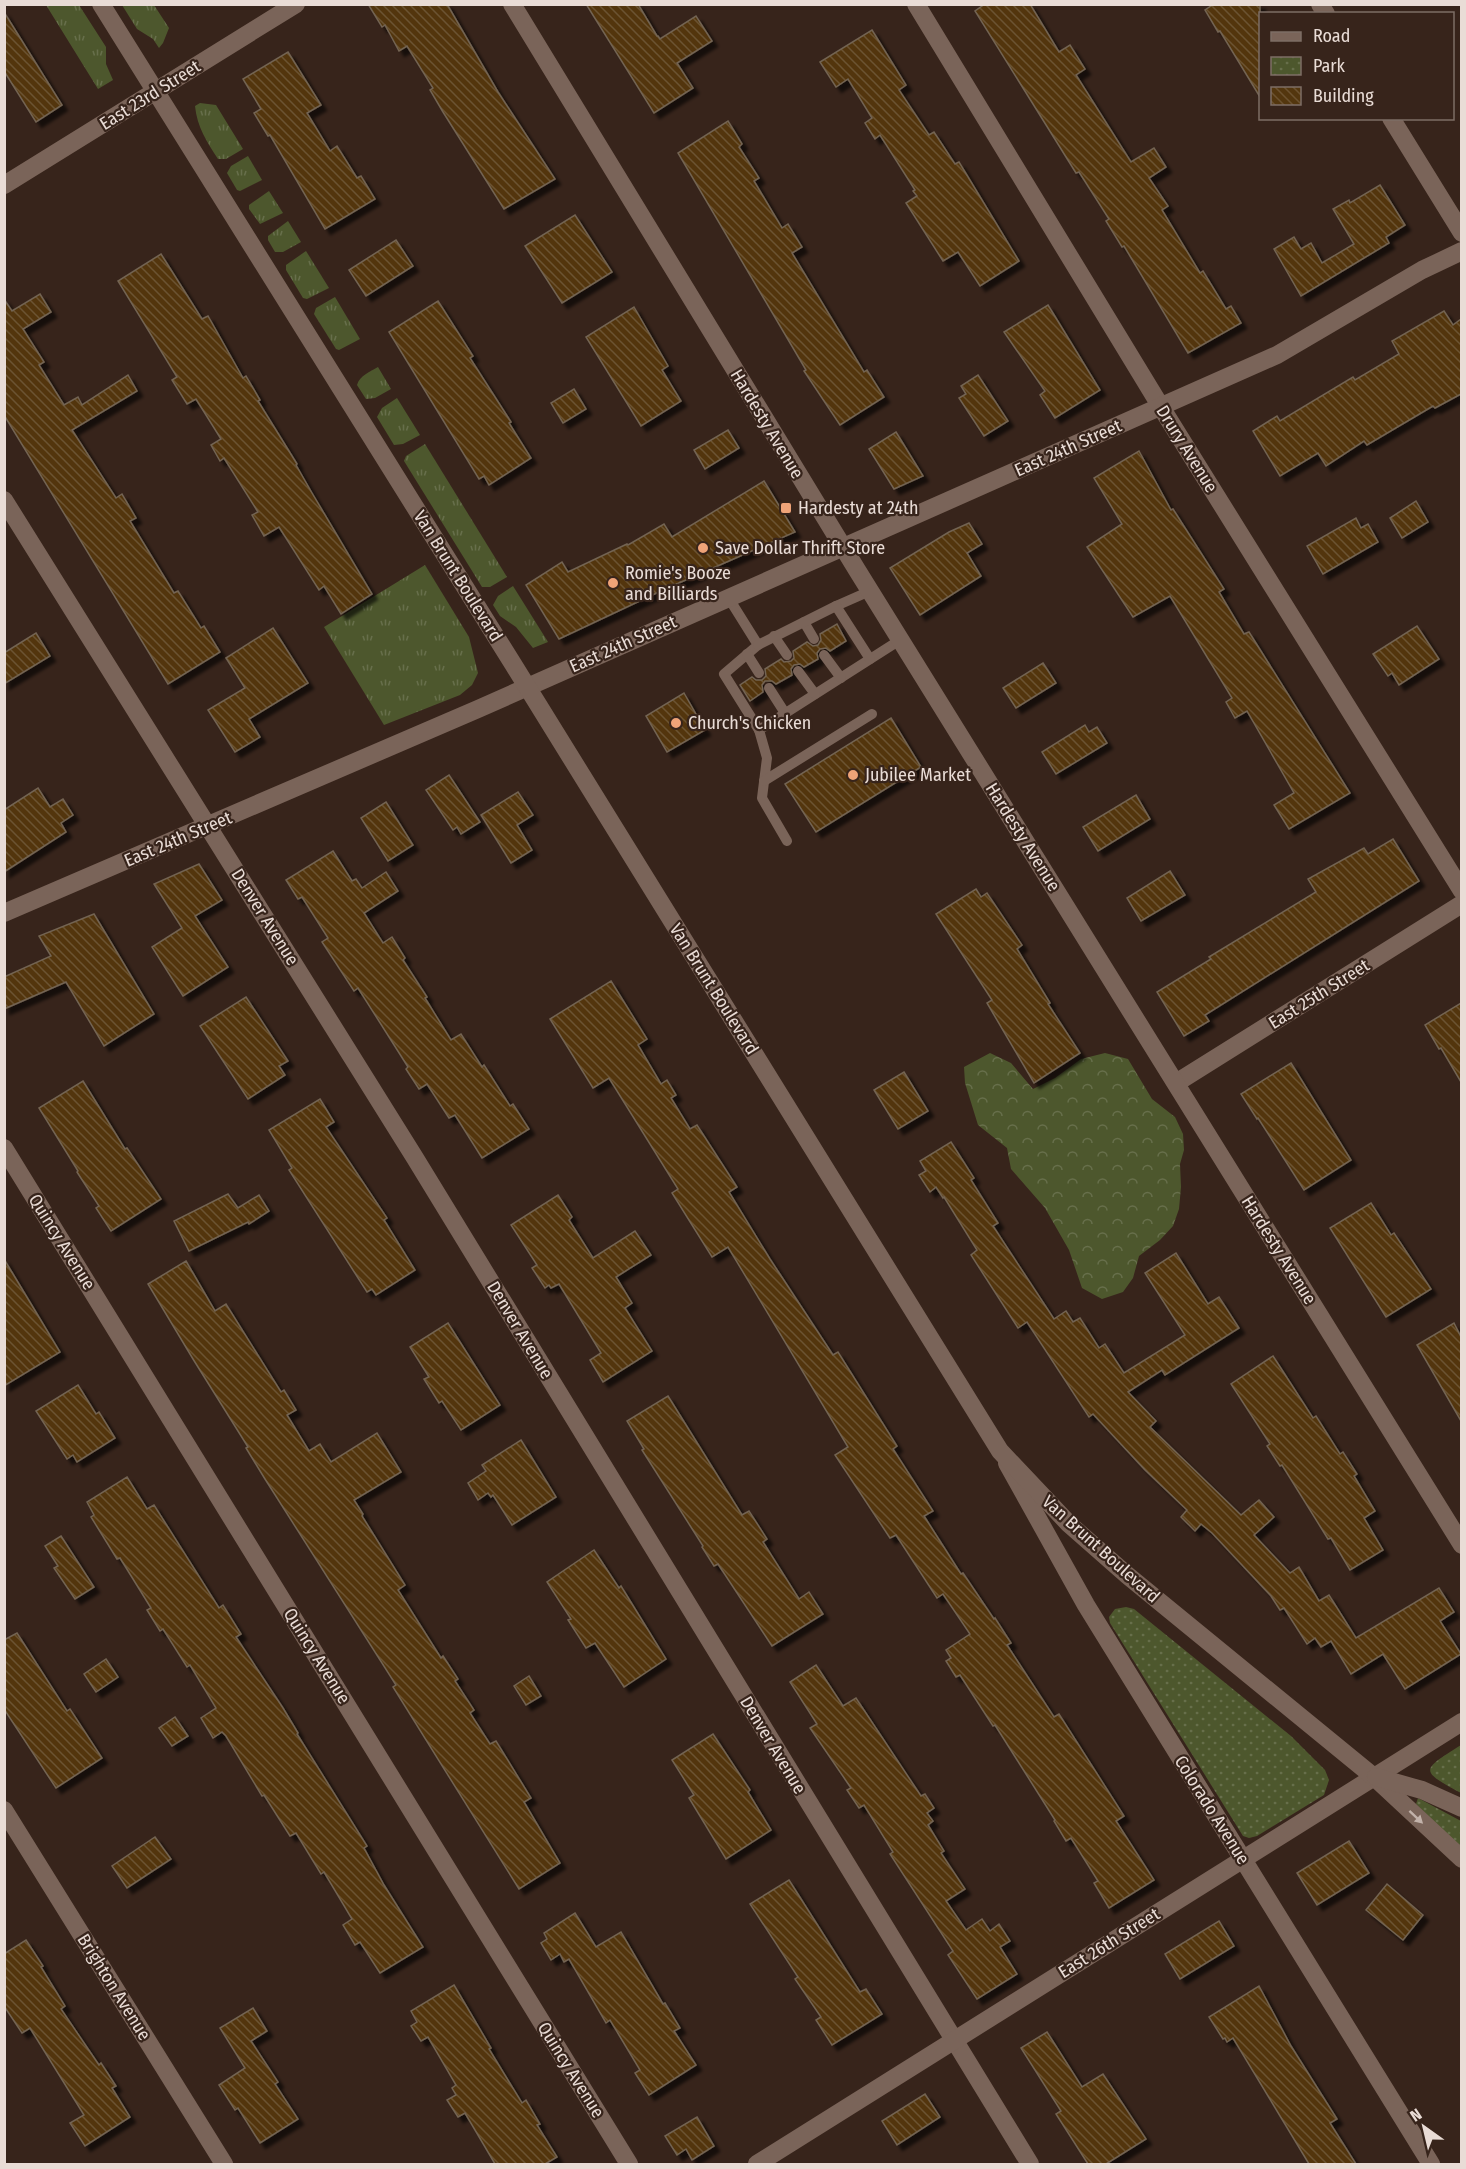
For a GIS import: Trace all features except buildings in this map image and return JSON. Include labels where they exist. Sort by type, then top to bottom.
[{"type":"street","name":"Van Brunt Boulevard","points":[[101,4],[1000,1450],[1069,1524],[1127,1575],[1374,1777],[1461,1859]]},
{"type":"street","name":"East 23rd Street","points":[[4,185],[296,4]]},
{"type":"street","name":"Hardesty Avenue","points":[[513,4],[842,546],[1461,1545]]},
{"type":"street","name":"Drury Avenue","points":[[916,4],[1161,407],[1461,891]]},
{"type":"street","points":[[1392,120],[1461,233]]},
{"type":"street","name":"East 24th Street","points":[[4,913],[527,687],[1277,355],[1422,270],[1461,251]]},
{"type":"street","name":"Denver Avenue","points":[[4,500],[416,1158],[1030,2164]]},
{"type":"street","name":"East 25th Street","points":[[1176,1083],[1461,904]]},
{"type":"street","name":"Quincy Avenue","points":[[4,1148],[629,2164]]},
{"type":"street","name":"Colorado Avenue","points":[[1000,1450],[1086,1605],[1431,2164]]},
{"type":"street","name":"East 26th Street","points":[[757,2164],[1461,1722]]},
{"type":"street","points":[[1374,1777],[1422,1790],[1461,1808]]},
{"type":"street","name":"Brighton Avenue","points":[[4,1810],[224,2164]]},
{"type":"lane","points":[[787,841],[762,798],[767,758],[759,730],[724,674],[758,645],[870,591]]},
{"type":"lane","points":[[728,597],[758,645]]},
{"type":"lane","points":[[836,606],[870,659]]},
{"type":"lane","points":[[804,622],[813,639]]},
{"type":"lane","points":[[774,636],[787,655]]},
{"type":"lane","points":[[759,730],[900,640]]},
{"type":"lane","points":[[747,654],[759,673]]},
{"type":"lane","points":[[824,655],[841,678]]},
{"type":"lane","points":[[798,671],[815,694]]},
{"type":"lane","points":[[769,688],[785,713]]},
{"type":"lane","points":[[764,782],[872,714]]},
{"type":"green space","points":[[46,5],[79,5],[106,47],[106,64],[113,80],[98,89]]},
{"type":"green space","points":[[122,5],[154,5],[169,28],[159,48],[153,39],[137,29]]},
{"type":"green space","points":[[200,103],[216,105],[243,149],[226,159],[218,159],[200,128],[195,106]]},
{"type":"green space","points":[[248,156],[262,180],[240,191],[237,190],[227,173],[231,166]]},
{"type":"green space","points":[[269,191],[283,213],[260,224],[249,209],[249,205]]},
{"type":"green space","points":[[288,221],[301,242],[283,252],[275,252],[268,236]]},
{"type":"green space","points":[[306,251],[329,288],[307,299],[303,298],[286,270],[286,265]]},
{"type":"green space","points":[[335,297],[360,339],[339,350],[336,349],[314,314],[316,308]]},
{"type":"green space","points":[[378,367],[391,389],[375,398],[366,399],[357,385],[358,382]]},
{"type":"green space","points":[[397,398],[420,435],[403,444],[394,445],[377,417],[382,408]]},
{"type":"green space","points":[[425,444],[507,577],[490,587],[482,587],[404,461],[406,456]]},
{"type":"green space","points":[[425,565],[469,637],[478,673],[472,685],[460,695],[384,725],[324,627]]},
{"type":"green space","points":[[513,586],[548,642],[533,648],[516,627],[500,616],[493,605],[498,596]]},
{"type":"green space","points":[[990,1053],[1011,1063],[1033,1089],[1055,1078],[1081,1059],[1105,1053],[1128,1059],[1152,1099],[1175,1117],[1183,1134],[1184,1150],[1180,1164],[1179,1209],[1173,1226],[1160,1240],[1139,1256],[1133,1278],[1123,1292],[1102,1299],[1082,1288],[1069,1250],[1045,1208],[1011,1169],[1007,1148],[978,1125],[965,1083],[964,1067]]},
{"type":"green space","points":[[1126,1607],[1134,1609],[1291,1736],[1325,1770],[1329,1780],[1324,1795],[1257,1836],[1249,1838],[1243,1836],[1110,1623],[1109,1617],[1115,1609]]},
{"type":"green space","points":[[1461,1745],[1461,1793],[1437,1779],[1430,1770],[1438,1760]]},
{"type":"green space","points":[[1418,1798],[1461,1821],[1461,1848],[1416,1804]]},
{"type":"place","name":"Hardesty at 24th","points":[[786,508]]},
{"type":"place","name":"Save Dollar Thrift Store","points":[[703,548]]},
{"type":"place","name":"Romie's Booze and Billiards","points":[[613,583]]},
{"type":"place","name":"Church's Chicken","points":[[676,723]]},
{"type":"place","name":"Jubilee Market","points":[[853,775]]}]
